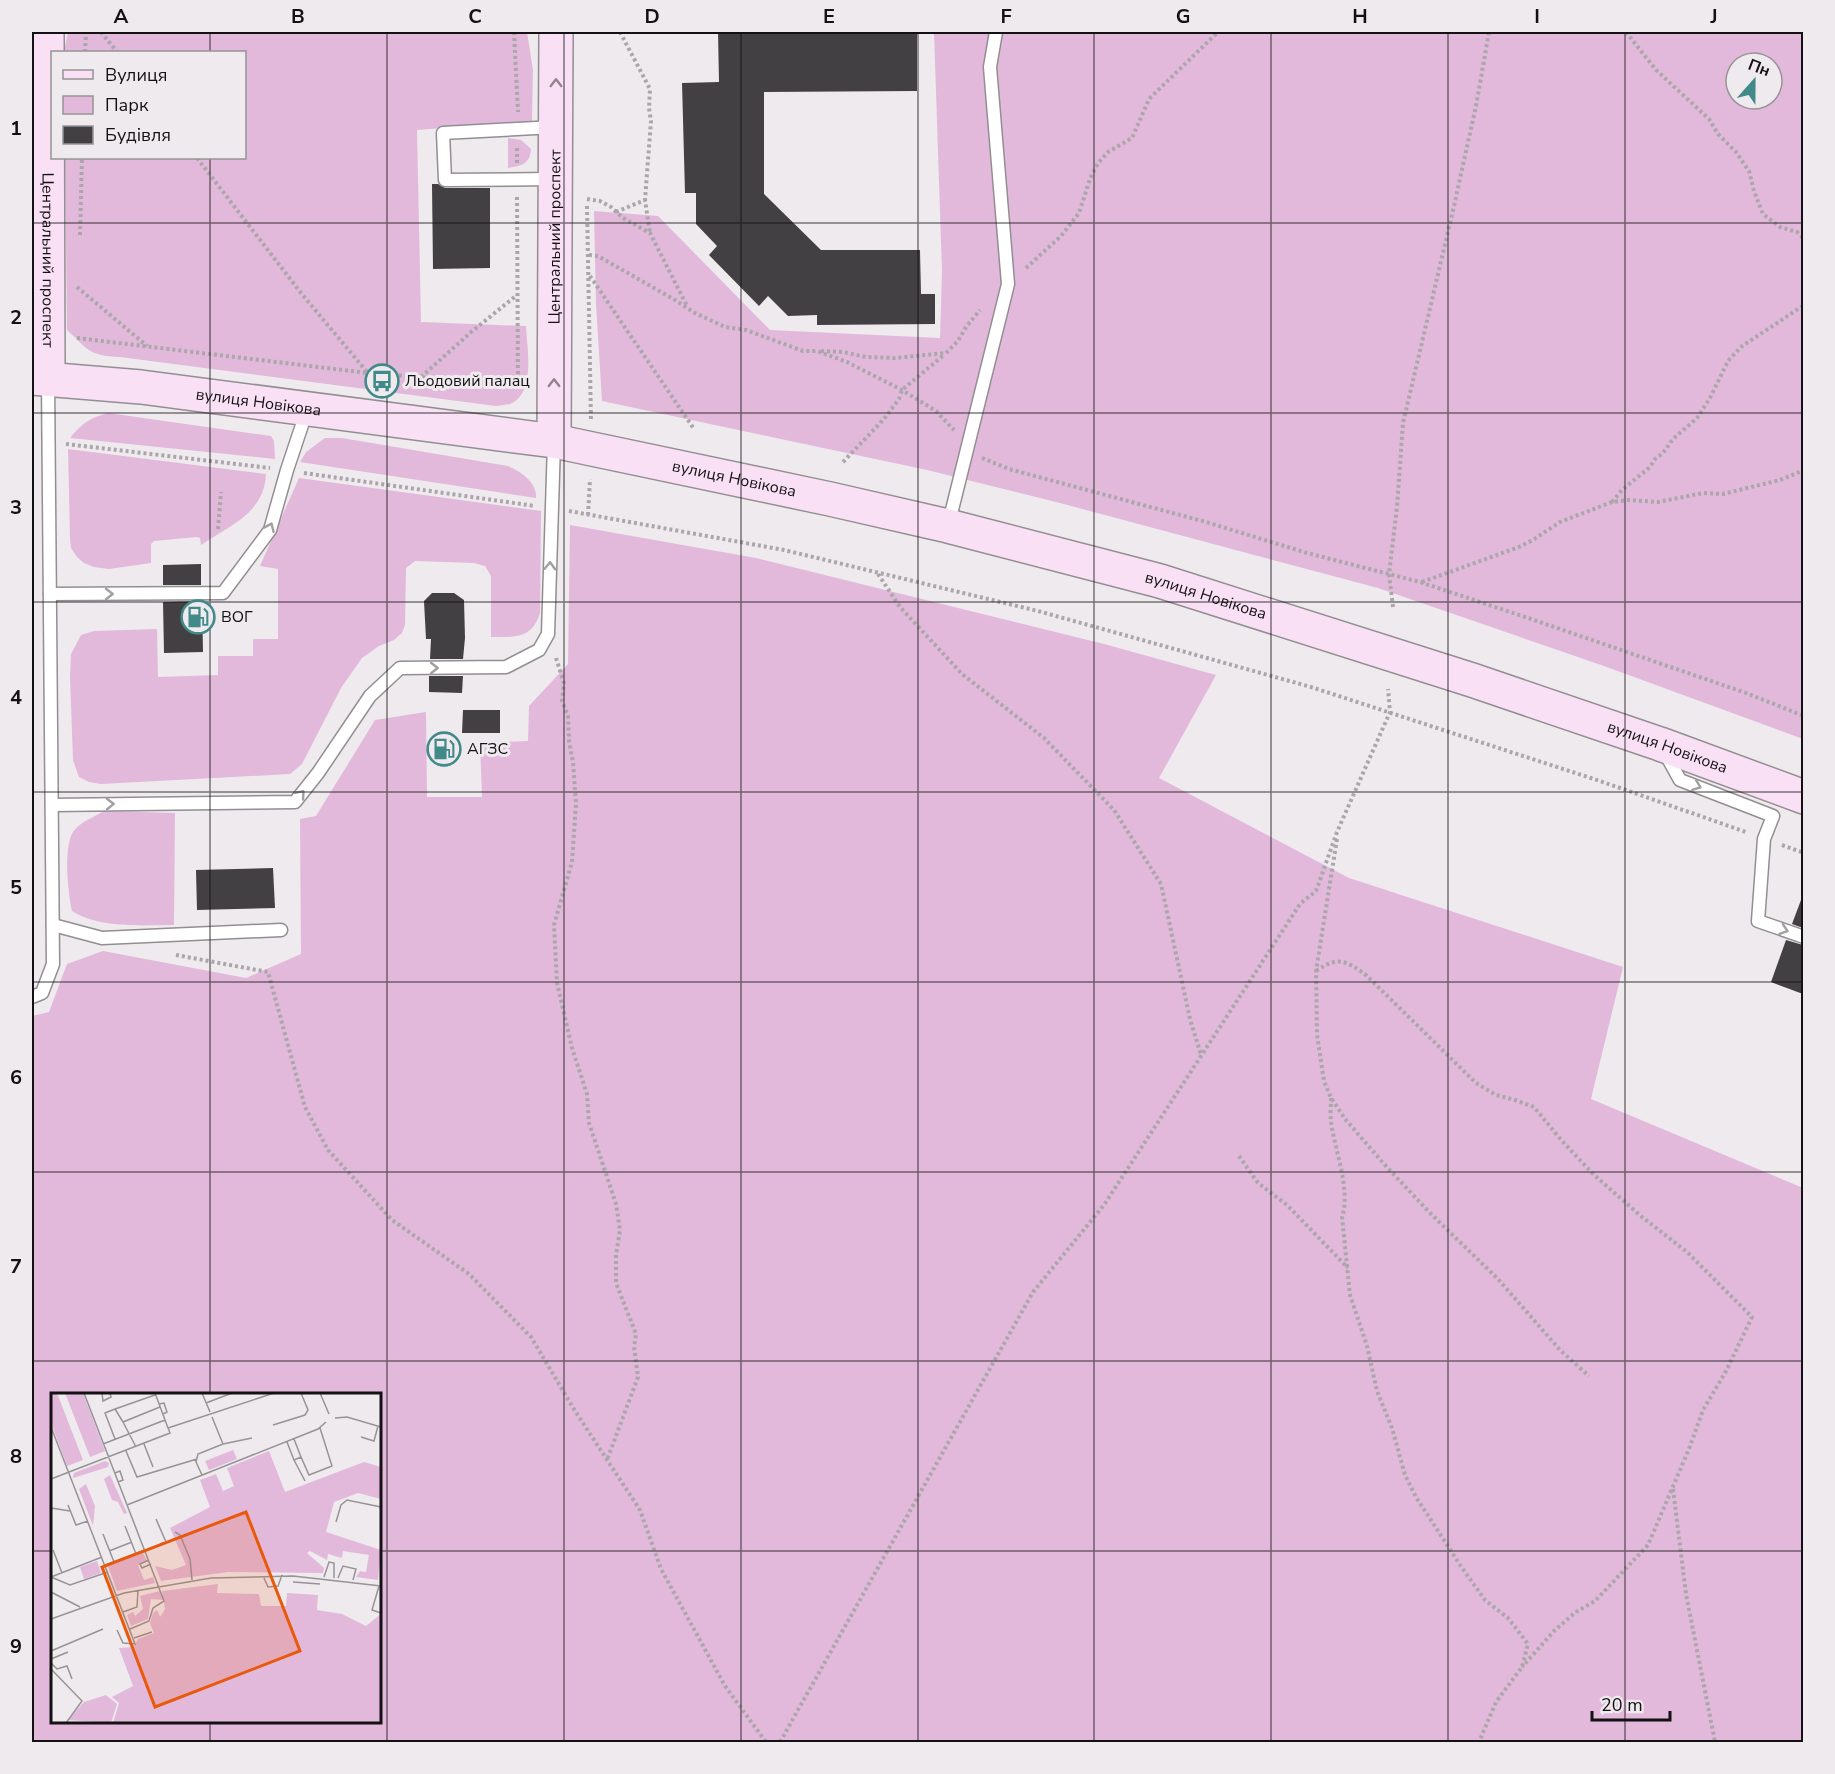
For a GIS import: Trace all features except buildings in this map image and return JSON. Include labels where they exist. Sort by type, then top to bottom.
[{"type":"main road","name":"Центральний проспект","points":[[40,379],[39,77],[47,32]]},
{"type":"main road","name":"Центральний проспект","points":[[554,441],[556,32]]},
{"type":"main road","name":"вулиця Новікова","points":[[40,379],[141,387],[554,441],[948,526],[1160,581],[1472,680],[1660,744],[1783,801]]},
{"type":"lane","points":[[948,526],[1008,284],[990,67],[996,32]]},
{"type":"lane","points":[[555,179],[445,180],[443,133],[556,127]]},
{"type":"lane","points":[[32,998],[42,993],[53,964],[50,442],[40,379]]},
{"type":"lane","points":[[50,594],[223,593],[270,530],[308,409]]},
{"type":"lane","points":[[52,805],[296,802],[370,696],[400,668],[506,667],[539,650],[548,634],[554,441]]},
{"type":"lane","points":[[1783,801],[1764,839],[1758,921],[1803,936]]},
{"type":"lane","points":[[53,926],[102,938],[281,930]]},
{"type":"path","points":[[85,51],[86,32]]},
{"type":"path","points":[[101,32],[116,51]]},
{"type":"path","points":[[620,32],[650,89],[651,121],[645,200],[650,233],[688,308]]},
{"type":"path","points":[[843,462],[884,419],[899,399],[902,390],[958,341],[981,309],[1061,236],[1079,213],[1090,178],[1098,163],[1108,152],[1132,138],[1149,99],[1218,32]]},
{"type":"path","points":[[1394,607],[1389,574],[1403,423],[1454,206],[1490,32]]},
{"type":"path","points":[[1626,32],[1656,70],[1709,119],[1718,134],[1736,152],[1749,171],[1763,213],[1780,227],[1797,232],[1803,239]]},
{"type":"path","points":[[80,240],[82,159]]},
{"type":"path","points":[[198,159],[301,293],[368,373]]},
{"type":"path","points":[[517,188],[518,385]]},
{"type":"path","points":[[587,188],[590,408]]},
{"type":"path","points":[[587,199],[600,201],[623,218],[650,233]]},
{"type":"path","points":[[616,212],[645,200]]},
{"type":"path","points":[[589,255],[598,256],[724,327],[746,330],[803,351],[832,351],[885,358],[945,353]]},
{"type":"path","points":[[589,274],[694,429]]},
{"type":"path","points":[[78,276],[78,298]]},
{"type":"path","points":[[72,283],[148,347]]},
{"type":"path","points":[[421,377],[518,294]]},
{"type":"path","points":[[1612,502],[1622,490],[1650,467],[1673,439],[1697,418],[1710,398],[1728,361],[1741,347],[1803,305]]},
{"type":"path","points":[[77,328],[76,339],[368,373],[590,392]]},
{"type":"path","points":[[817,351],[847,362],[902,390],[936,411],[984,460],[1009,469],[1206,522],[1307,553],[1420,582],[1746,693],[1803,716]]},
{"type":"path","points":[[50,442],[287,471],[543,507]]},
{"type":"path","points":[[1420,582],[1503,553],[1533,540],[1560,522],[1612,502],[1629,500],[1658,502],[1703,493],[1723,494],[1780,480],[1803,470]]},
{"type":"path","points":[[218,529],[220,492]]},
{"type":"path","points":[[588,514],[589,496]]},
{"type":"path","points":[[566,511],[784,550],[1038,610],[1311,687],[1390,712],[1600,781],[1803,853]]},
{"type":"path","points":[[878,573],[900,607],[962,674],[1044,738],[1114,810],[1161,884],[1190,1019],[1201,1055]]},
{"type":"path","points":[[548,634],[564,683],[562,701],[568,716],[576,804],[572,862],[554,926],[557,983],[572,1048],[587,1094],[589,1123],[616,1203],[620,1230],[616,1256],[616,1283],[636,1334],[634,1347],[638,1377],[607,1460]]},
{"type":"path","points":[[780,1743],[1033,1292],[1104,1205],[1300,904],[1316,891],[1337,832],[1390,712],[1388,689]]},
{"type":"path","points":[[1337,832],[1316,971],[1317,1035],[1324,1082],[1331,1098],[1346,1120],[1430,1213],[1498,1279],[1560,1350],[1589,1376]]},
{"type":"path","points":[[172,955],[268,972],[305,1107],[328,1150],[392,1220],[469,1274],[531,1337],[640,1510],[661,1569],[725,1686],[766,1743]]},
{"type":"path","points":[[1316,971],[1330,962],[1348,963],[1366,975],[1476,1083],[1496,1095],[1534,1107],[1562,1141],[1594,1174],[1642,1217],[1687,1252],[1752,1317],[1725,1373],[1703,1410],[1648,1545],[1595,1601],[1576,1612],[1555,1630],[1522,1666],[1496,1702],[1479,1743]]},
{"type":"path","points":[[1331,1098],[1331,1122],[1346,1206],[1342,1217],[1350,1295],[1367,1346],[1377,1391],[1392,1428],[1405,1475],[1416,1497],[1485,1600],[1508,1618],[1528,1644],[1522,1666]]},
{"type":"path","points":[[1239,1156],[1258,1183],[1287,1205],[1349,1268]]},
{"type":"path","points":[[1672,1488],[1686,1594],[1715,1743]]},
{"type":"green space","points":[[68,32],[527,32],[533,70],[532,121],[417,130],[421,322],[526,326],[527,381],[518,398],[510,404],[496,406],[101,355],[85,347],[67,330],[65,159],[246,159],[246,51],[64,51]]},
{"type":"green space","points":[[934,32],[1803,32],[1803,739],[1604,666],[1378,588],[927,470],[602,401],[596,304],[594,211],[658,216],[770,330],[940,338],[942,271]]},
{"type":"green space","points":[[508,138],[521,140],[531,149],[527,161],[508,168]]},
{"type":"green space","points":[[108,413],[271,436],[274,441],[275,459],[70,438],[87,422]]},
{"type":"green space","points":[[325,438],[342,438],[508,466],[531,482],[536,498],[300,462],[306,452]]},
{"type":"green space","points":[[68,449],[266,474],[264,488],[259,499],[244,517],[201,545],[200,538],[197,537],[154,541],[151,544],[151,563],[109,569],[94,567],[84,563],[71,548]]},
{"type":"green space","points":[[299,478],[541,511],[540,613],[537,621],[522,635],[491,637],[491,576],[485,566],[474,563],[415,561],[406,568],[405,625],[402,633],[362,658],[341,688],[302,764],[290,774],[101,784],[79,777],[73,760],[70,677],[71,654],[81,635],[94,631],[157,629],[158,677],[218,675],[218,656],[253,656],[253,639],[278,639],[278,569],[260,566]]},
{"type":"green space","points":[[570,525],[756,558],[1104,644],[1216,675],[1159,778],[1349,878],[1623,967],[1591,1099],[1803,1188],[1803,1742],[32,1742],[32,1016],[49,1012],[67,964],[103,951],[246,978],[301,954],[300,819],[316,816],[375,720],[426,712],[427,797],[482,797],[480,743],[528,741],[529,706],[568,664]]},
{"type":"green space","points":[[104,811],[175,813],[174,925],[108,923],[83,917],[72,911],[67,871],[70,839],[79,825]]},
{"type":"place","name":"Льодовий палац","points":[[382,381]]},
{"type":"place","name":"ВОГ","points":[[198,617]]},
{"type":"place","name":"АГЗС","points":[[444,749]]}]
